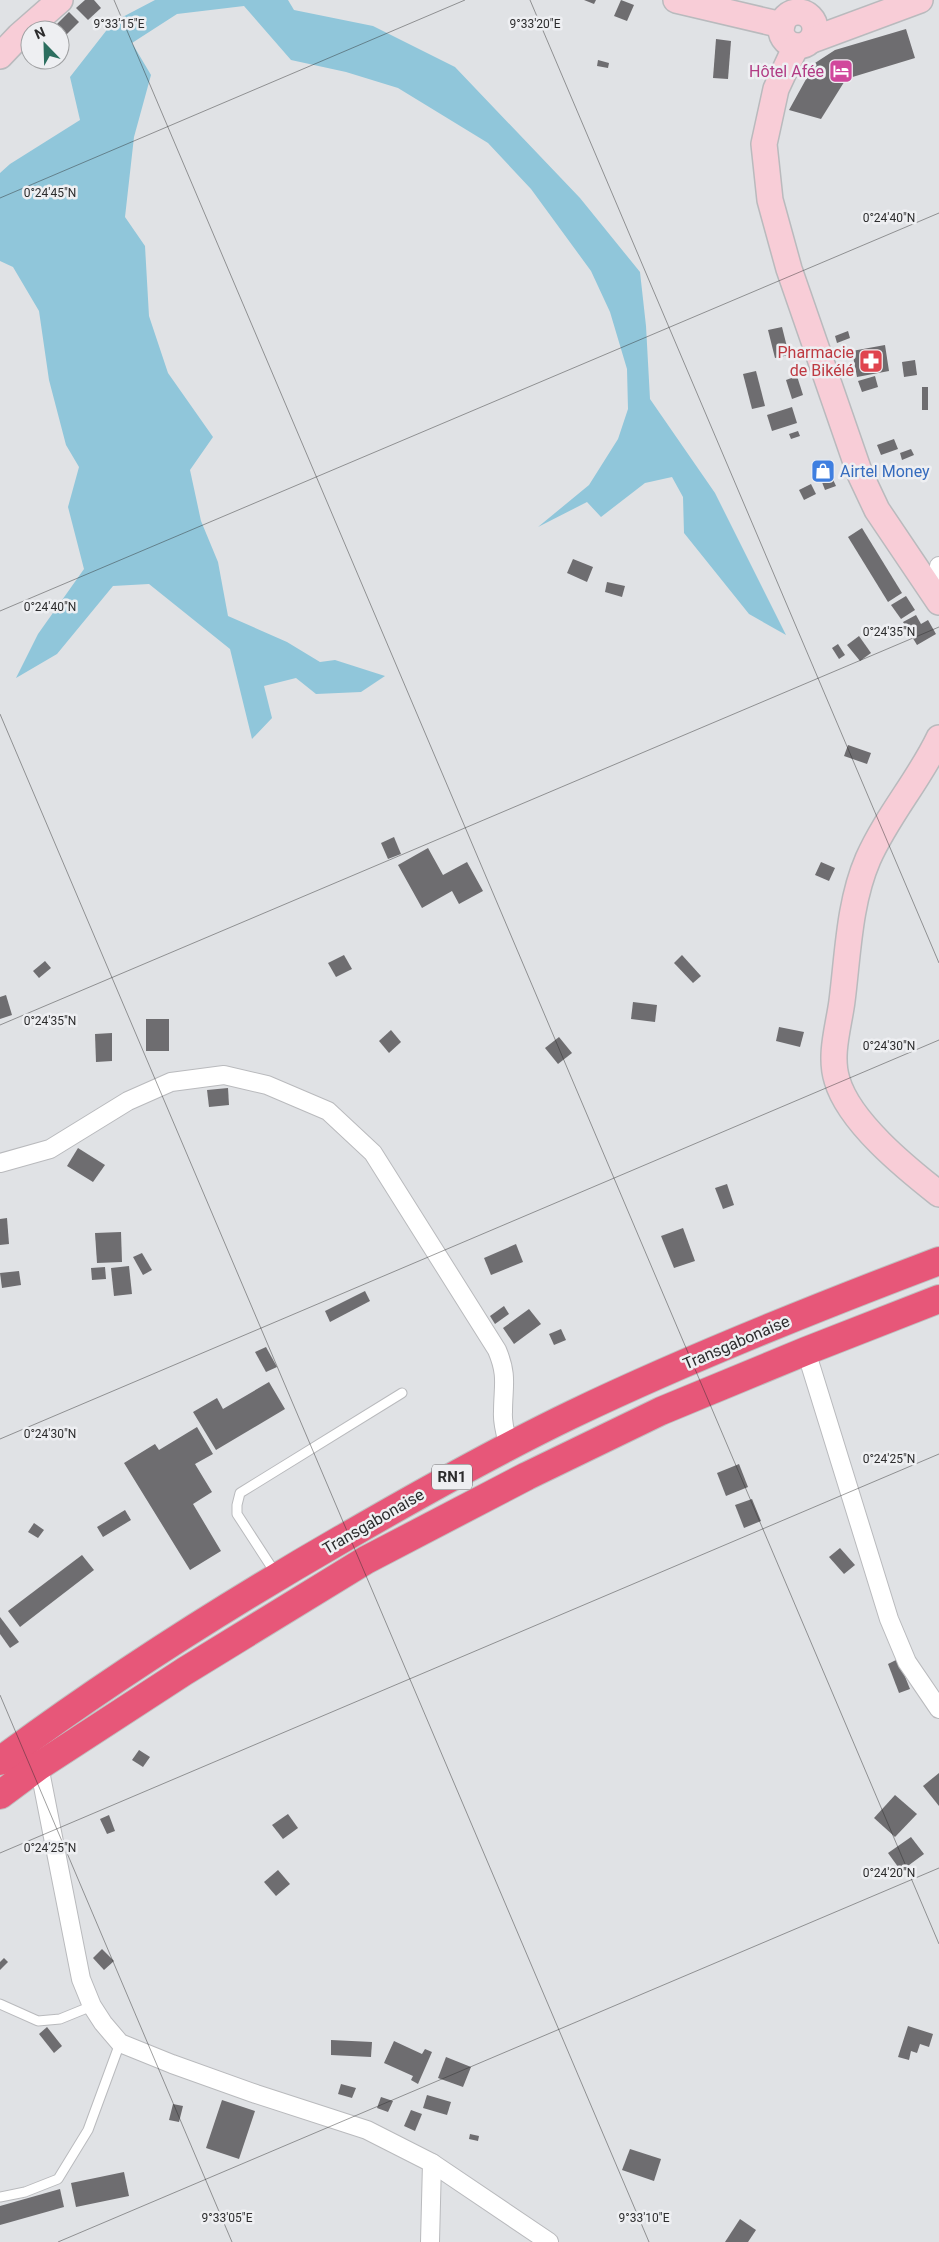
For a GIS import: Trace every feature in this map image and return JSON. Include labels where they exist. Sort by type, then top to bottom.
[{"type":"highway","name":"Transgabonaise","points":[[0,1760],[99,1690],[277,1576],[427,1490],[508,1447],[644,1381],[804,1313],[939,1261]]},
{"type":"highway","name":"Transgabonaise","points":[[0,1795],[39,1766],[185,1671],[366,1560],[527,1476],[652,1416],[806,1351],[939,1299]]},
{"type":"street","points":[[0,56],[19,36],[60,0]]},
{"type":"street","points":[[676,0],[782,25],[782,36],[786,40],[891,12],[913,2]]},
{"type":"street","points":[[806,35],[776,89],[764,144],[770,200],[789,270],[860,474],[877,510],[937,599]]},
{"type":"street","points":[[937,599],[939,566]]},
{"type":"street","points":[[939,738],[929,758],[879,838],[868,859],[860,882],[848,947],[834,1059],[836,1080],[847,1101],[863,1122],[898,1161],[939,1194]]},
{"type":"street","points":[[0,1164],[50,1149],[128,1101],[171,1082],[224,1075],[267,1085],[328,1111],[373,1153],[496,1350],[505,1373],[502,1411],[508,1447]]},
{"type":"street","points":[[806,1351],[889,1619],[906,1662],[939,1709]]},
{"type":"street","points":[[39,1766],[81,1979],[92,2006],[120,2043],[238,2088],[366,2130],[432,2163],[550,2242]]},
{"type":"street","points":[[430,2242],[432,2163]]},
{"type":"lane","points":[[277,1576],[237,1514],[240,1493],[402,1393]]},
{"type":"lane","points":[[0,2004],[38,2021],[60,2019],[92,2006]]},
{"type":"lane","points":[[0,2197],[25,2192],[58,2178],[88,2130],[120,2043]]},
{"type":"water","points":[[155,0],[288,0],[294,10],[373,26],[455,67],[580,198],[640,272],[646,326],[650,399],[715,493],[786,635],[749,614],[684,533],[683,497],[672,477],[645,483],[601,517],[587,502],[538,527],[589,485],[618,439],[628,409],[627,369],[610,312],[591,271],[531,189],[488,143],[398,88],[346,72],[291,60],[244,6],[177,14],[132,43],[151,75],[134,137],[125,217],[145,246],[149,316],[168,373],[213,437],[190,470],[201,521],[218,562],[228,616],[287,642],[320,662],[335,660],[385,676],[361,692],[316,694],[296,678],[264,686],[272,718],[252,739],[230,649],[149,584],[113,586],[57,654],[16,678],[38,634],[84,569],[68,507],[79,467],[66,445],[49,380],[39,311],[13,267],[0,261],[0,173],[10,164],[80,120],[70,77],[113,22]]},
{"type":"building","points":[[85,0],[94,0],[101,8],[88,20],[76,8]]},
{"type":"building","points":[[584,0],[596,0],[594,4]]},
{"type":"building","points":[[621,0],[634,5],[627,21],[614,16]]},
{"type":"building","points":[[69,12],[79,22],[70,31],[70,20],[61,20]]},
{"type":"building","name":"Hôtel Afée","points":[[906,29],[915,58],[846,79],[821,119],[789,110],[815,63],[835,50]]},
{"type":"building","points":[[716,39],[731,41],[728,79],[713,78]]},
{"type":"building","points":[[598,60],[609,63],[608,68],[597,66]]},
{"type":"building","points":[[782,327],[789,355],[775,358],[768,330]]},
{"type":"building","points":[[848,331],[850,338],[837,343],[835,336]]},
{"type":"building","name":"Pharmacie de Bikélé","points":[[885,345],[889,371],[857,377],[852,351]]},
{"type":"building","points":[[915,360],[917,375],[904,377],[902,362]]},
{"type":"building","points":[[756,371],[765,406],[752,409],[743,374]]},
{"type":"building","points":[[797,376],[803,395],[792,399],[786,380]]},
{"type":"building","points":[[875,376],[878,387],[862,392],[858,381]]},
{"type":"building","points":[[922,387],[928,387],[928,410],[922,410]]},
{"type":"building","points":[[792,407],[797,423],[772,431],[767,415]]},
{"type":"building","points":[[798,431],[800,436],[791,439],[789,434]]},
{"type":"building","points":[[894,439],[898,449],[881,455],[877,445]]},
{"type":"building","points":[[911,449],[914,455],[902,460],[900,453]]},
{"type":"building","points":[[830,473],[836,486],[825,490],[820,477]]},
{"type":"building","points":[[811,484],[816,494],[804,500],[799,490]]},
{"type":"building","points":[[862,528],[902,593],[888,602],[848,537]]},
{"type":"building","points":[[573,559],[593,567],[587,582],[567,573]]},
{"type":"building","points":[[607,582],[625,586],[622,597],[605,592]]},
{"type":"building","points":[[906,596],[915,610],[901,619],[891,605]]},
{"type":"building","points":[[916,615],[921,624],[928,620],[936,634],[917,645],[903,622]]},
{"type":"building","points":[[859,636],[871,653],[860,661],[847,645]]},
{"type":"building","points":[[838,644],[845,655],[839,659],[832,648]]},
{"type":"building","points":[[848,745],[871,753],[867,764],[844,756]]},
{"type":"building","points":[[394,837],[401,854],[388,859],[381,843]]},
{"type":"building","points":[[428,848],[443,875],[467,862],[483,891],[459,904],[452,891],[422,908],[398,865]]},
{"type":"building","points":[[821,862],[835,868],[829,881],[815,875]]},
{"type":"building","points":[[344,955],[352,969],[336,977],[328,963]]},
{"type":"building","points":[[682,955],[701,976],[693,983],[674,963]]},
{"type":"building","points":[[45,961],[51,968],[39,978],[33,971]]},
{"type":"building","points":[[6,995],[12,1015],[0,1019],[0,997]]},
{"type":"building","points":[[633,1002],[657,1005],[655,1022],[631,1019]]},
{"type":"building","points":[[146,1019],[169,1019],[169,1051],[146,1051]]},
{"type":"building","points":[[779,1027],[804,1032],[800,1047],[776,1041]]},
{"type":"building","points":[[391,1030],[401,1042],[389,1053],[379,1041]]},
{"type":"building","points":[[112,1033],[112,1061],[96,1062],[95,1034]]},
{"type":"building","points":[[559,1037],[572,1053],[558,1064],[545,1048]]},
{"type":"building","points":[[228,1088],[229,1105],[209,1107],[207,1090]]},
{"type":"building","points":[[78,1148],[105,1165],[93,1182],[67,1166]]},
{"type":"building","points":[[727,1184],[734,1205],[723,1209],[715,1188]]},
{"type":"building","points":[[7,1218],[9,1244],[0,1245],[0,1219]]},
{"type":"building","points":[[683,1228],[695,1261],[674,1268],[661,1236]]},
{"type":"building","points":[[121,1232],[122,1262],[97,1263],[95,1233]]},
{"type":"building","points":[[516,1244],[523,1262],[491,1275],[484,1258]]},
{"type":"building","points":[[142,1253],[152,1270],[143,1275],[133,1257]]},
{"type":"building","points":[[129,1266],[132,1294],[114,1296],[111,1268]]},
{"type":"building","points":[[105,1267],[106,1279],[92,1280],[91,1268]]},
{"type":"building","points":[[19,1271],[21,1285],[2,1288],[0,1273]]},
{"type":"building","points":[[365,1291],[370,1301],[330,1322],[325,1311]]},
{"type":"building","points":[[504,1306],[509,1314],[495,1324],[490,1316]]},
{"type":"building","points":[[529,1309],[541,1324],[514,1344],[503,1328]]},
{"type":"building","points":[[561,1329],[566,1340],[554,1345],[549,1334]]},
{"type":"building","points":[[266,1347],[277,1367],[266,1372],[255,1352]]},
{"type":"building","points":[[269,1382],[285,1409],[216,1450],[193,1412],[217,1398],[223,1409]]},
{"type":"building","points":[[197,1427],[213,1454],[195,1464],[212,1492],[193,1504],[221,1551],[190,1570],[124,1463],[155,1444],[159,1450]]},
{"type":"building","points":[[739,1464],[748,1487],[726,1496],[717,1473]]},
{"type":"building","points":[[752,1499],[761,1521],[744,1528],[735,1505]]},
{"type":"building","points":[[125,1510],[131,1520],[103,1537],[97,1527]]},
{"type":"building","points":[[34,1523],[44,1530],[38,1538],[28,1532]]},
{"type":"building","points":[[840,1548],[855,1565],[844,1574],[829,1557]]},
{"type":"building","points":[[82,1555],[94,1570],[20,1627],[8,1611]]},
{"type":"building","points":[[0,1617],[19,1642],[10,1648],[0,1634]]},
{"type":"building","points":[[898,1659],[910,1689],[899,1693],[888,1664]]},
{"type":"building","points":[[139,1750],[150,1757],[143,1767],[132,1760]]},
{"type":"building","points":[[939,1773],[939,1806],[923,1786]]},
{"type":"building","points":[[895,1795],[917,1814],[895,1837],[874,1818]]},
{"type":"building","points":[[288,1814],[298,1828],[283,1839],[272,1825]]},
{"type":"building","points":[[109,1815],[115,1831],[107,1834],[100,1819]]},
{"type":"building","points":[[911,1837],[924,1854],[901,1871],[888,1853]]},
{"type":"building","points":[[278,1870],[290,1884],[276,1896],[264,1882]]},
{"type":"building","points":[[102,1949],[114,1961],[104,1970],[93,1958]]},
{"type":"building","points":[[4,1958],[8,1962],[0,1970],[0,1962]]},
{"type":"building","points":[[908,2026],[933,2034],[929,2047],[920,2044],[917,2053],[911,2051],[909,2060],[898,2057]]},
{"type":"building","points":[[47,2027],[62,2046],[54,2053],[39,2034]]},
{"type":"building","points":[[331,2040],[372,2042],[371,2057],[331,2055]]},
{"type":"building","points":[[394,2041],[422,2054],[425,2049],[432,2052],[418,2084],[411,2080],[413,2076],[384,2063]]},
{"type":"building","points":[[446,2057],[471,2067],[463,2087],[438,2078]]},
{"type":"building","points":[[341,2084],[356,2088],[352,2098],[338,2094]]},
{"type":"building","points":[[427,2095],[451,2102],[447,2115],[423,2108]]},
{"type":"building","points":[[381,2097],[393,2101],[388,2112],[377,2108]]},
{"type":"building","points":[[222,2100],[255,2111],[239,2159],[206,2148]]},
{"type":"building","points":[[173,2104],[183,2106],[179,2122],[169,2120]]},
{"type":"building","points":[[411,2110],[422,2114],[415,2131],[404,2126]]},
{"type":"building","points":[[470,2134],[479,2136],[478,2141],[469,2139]]},
{"type":"building","points":[[630,2149],[661,2159],[654,2181],[622,2170]]},
{"type":"building","points":[[124,2172],[129,2196],[76,2207],[71,2183]]},
{"type":"building","points":[[60,2189],[64,2207],[0,2225],[0,2206]]},
{"type":"building","points":[[740,2219],[756,2230],[748,2242],[725,2242]]},
{"type":"place","name":"Hôtel Afée","points":[[841,71]]},
{"type":"place","name":"Pharmacie de Bikélé","points":[[871,361]]},
{"type":"place","name":"Airtel Money","points":[[823,471]]}]
